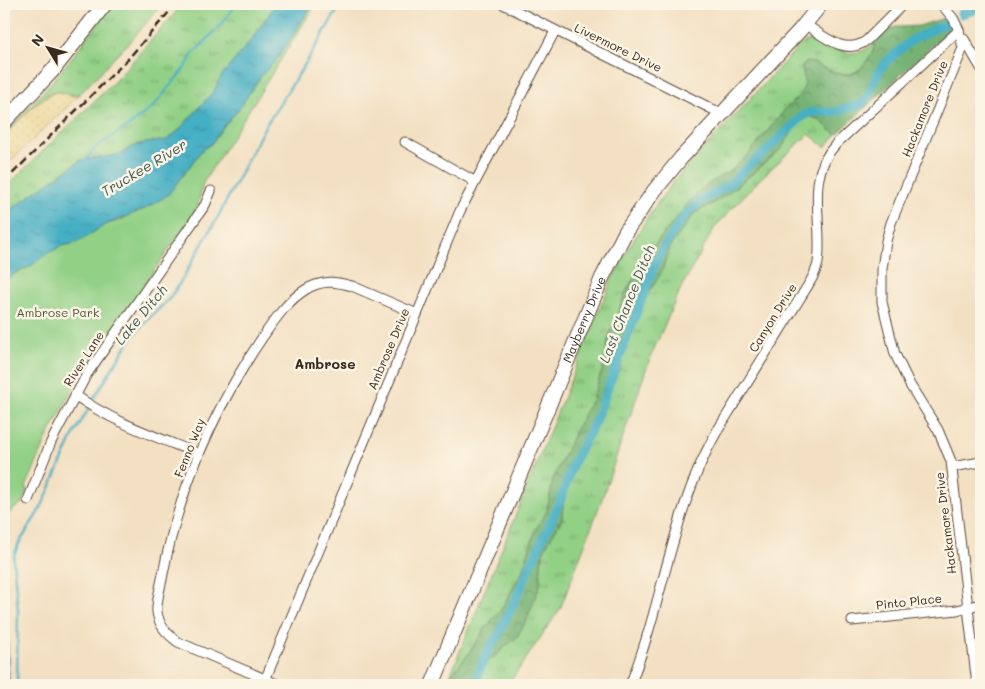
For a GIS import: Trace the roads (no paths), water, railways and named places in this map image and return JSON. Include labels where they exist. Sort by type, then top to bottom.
[{"type":"main road","points":[[4,122],[53,70],[104,4]]},
{"type":"main road","name":"Mayberry Drive","points":[[432,685],[613,254],[626,231],[654,191],[681,158],[805,24],[820,4]]},
{"type":"street","name":"Livermore Drive","points":[[503,4],[722,114]]},
{"type":"street","points":[[805,24],[842,46],[855,47],[867,40],[903,4]]},
{"type":"street","points":[[941,4],[953,18],[981,68]]},
{"type":"street","name":"Hackamore Drive","points":[[959,30],[963,48],[891,223],[883,258],[882,285],[885,320],[895,354],[910,385],[938,430],[946,446],[952,467],[977,685]]},
{"type":"street","name":"Canyon Drive","points":[[630,685],[679,525],[705,454],[716,433],[807,288],[816,270],[819,240],[819,178],[825,157],[836,144],[959,30]]},
{"type":"street","name":"Ambrose Drive","points":[[264,682],[460,211],[474,181],[555,31]]},
{"type":"street","points":[[405,142],[474,181]]},
{"type":"street","name":"River Lane","points":[[28,500],[51,442],[75,395],[97,359],[205,204],[211,191]]},
{"type":"street","name":"Fenno Way","points":[[279,685],[264,682],[178,642],[163,629],[159,620],[158,600],[168,550],[199,454],[222,406],[255,349],[282,312],[303,291],[322,282],[341,283],[417,314]]},
{"type":"street","points":[[75,395],[95,408],[199,454]]},
{"type":"street","points":[[952,467],[981,462]]},
{"type":"street","name":"Pinto Place","points":[[852,621],[969,608],[981,604]]},
{"type":"water","name":"Truckee River","points":[[276,4],[313,4],[278,58],[261,76],[238,110],[212,143],[201,151],[168,195],[145,209],[105,225],[76,243],[62,246],[46,254],[31,266],[4,281],[4,214],[81,160],[117,155],[139,144],[167,140],[178,131],[213,92],[222,75],[252,39]]},
{"type":"water","points":[[4,573],[7,612],[9,685],[4,685]]},
{"type":"waterway","points":[[86,159],[96,147],[127,127],[154,106],[187,65],[193,54],[221,25],[236,4]]},
{"type":"waterway","name":"Lake Ditch","points":[[91,403],[128,343],[149,318],[169,299],[180,283],[220,213],[264,128],[341,4]]},
{"type":"waterway","name":"Last Chance Ditch","points":[[961,14],[981,8]]},
{"type":"waterway","name":"Last Chance Ditch","points":[[474,685],[486,654],[511,609],[561,499],[573,463],[594,424],[658,257],[676,228],[688,212],[704,199],[730,184],[805,114],[834,112],[859,105],[867,98],[880,69],[887,61],[913,39],[947,23]]},
{"type":"waterway","name":"Lake Ditch","points":[[17,685],[18,610],[13,559],[18,545],[42,506],[74,434],[89,408]]},
{"type":"railway","points":[[4,182],[128,59],[176,4]]},
{"type":"district","name":"Ambrose","points":[[325,364]]},
{"type":"park label","name":"Ambrose Park","points":[[58,313]]}]
